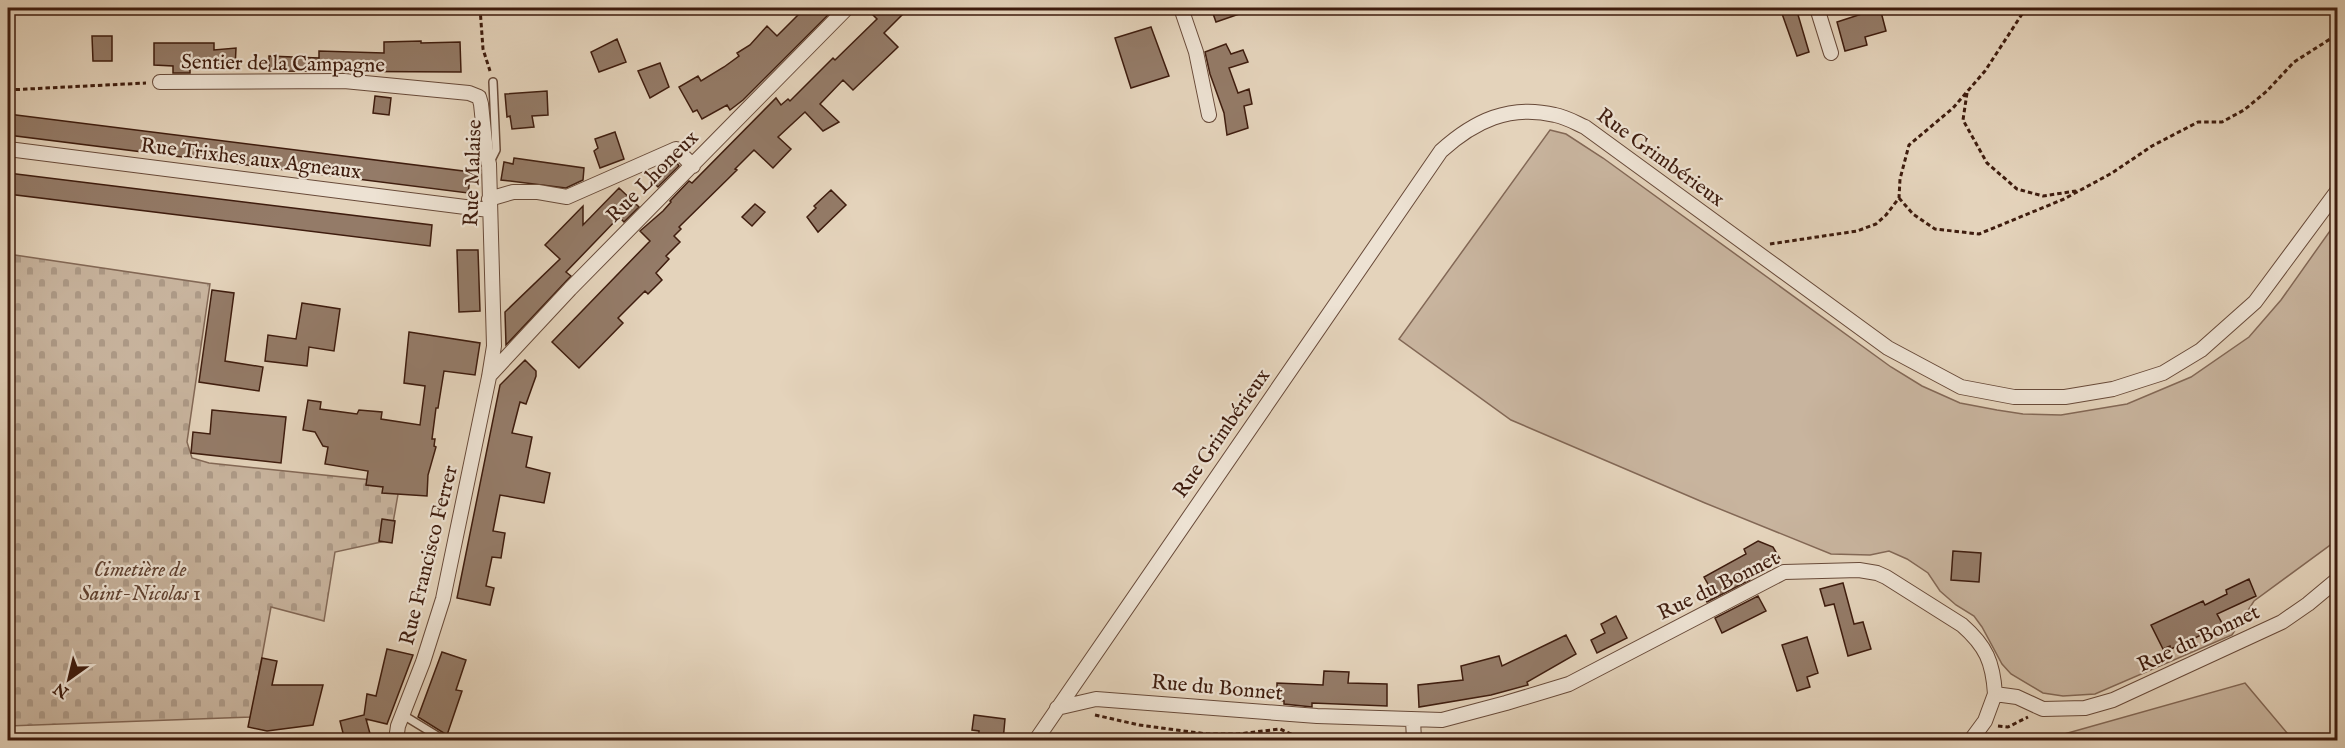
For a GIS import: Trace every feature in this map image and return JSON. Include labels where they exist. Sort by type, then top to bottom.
[{"type":"street","name":"Rue Lhoneux","points":[[489,377],[570,289],[847,8]]},
{"type":"street","points":[[1181,8],[1196,52],[1209,115]]},
{"type":"street","points":[[1818,8],[1831,53]]},
{"type":"street","name":"Sentier de la Campagne","points":[[160,82],[344,81],[475,94],[482,104],[489,164]]},
{"type":"street","name":"Rue Grimbérieux","points":[[1057,708],[1441,151],[1461,134],[1487,118],[1522,112],[1556,115],[1586,127],[1888,348],[1961,387],[2014,397],[2065,398],[2113,389],[2163,373],[2200,351],[2255,302],[2337,190]]},
{"type":"street","name":"Rue Trixhes aux Agneaux","points":[[8,149],[489,204]]},
{"type":"street","points":[[489,204],[513,192],[538,192],[567,197],[676,149],[693,166]]},
{"type":"street","name":"Rue Malaise","points":[[489,164],[494,346],[489,377]]},
{"type":"street","name":"Rue Francisco Ferrer","points":[[396,741],[443,599],[489,377]]},
{"type":"street","name":"Rue du Bonnet","points":[[1057,708],[1096,699],[1317,716],[1442,720],[1569,684],[1774,576],[1792,571],[1869,571],[1886,577],[1962,625],[1981,645],[1991,664],[1995,694],[1985,721],[1971,741]]},
{"type":"street","name":"Rue du Bonnet","points":[[1995,694],[2017,696],[2043,709],[2085,708],[2113,700],[2282,622],[2308,604],[2337,579]]},
{"type":"street","points":[[1036,741],[1057,708]]},
{"type":"street","points":[[1413,720],[1414,741]]},
{"type":"lane","name":"Rue Malaise","points":[[489,164],[496,150],[493,82]]},
{"type":"lane","points":[[403,715],[444,741]]},
{"type":"path","points":[[480,8],[483,48],[493,82]]},
{"type":"path","points":[[1738,239],[1773,244],[1857,231],[1876,224],[1899,198],[1900,179],[1909,145],[1953,108],[1968,91],[1985,71],[2026,8]]},
{"type":"path","points":[[1899,198],[1913,214],[1935,229],[1979,234],[2080,191],[2152,146],[2198,122],[2222,122],[2244,110],[2267,91],[2294,62],[2337,34]]},
{"type":"path","points":[[8,90],[160,82]]},
{"type":"path","points":[[1968,91],[1964,120],[1987,163],[2017,189],[2043,196],[2080,191]]},
{"type":"path","points":[[1985,721],[2003,728],[2008,727],[2043,709]]},
{"type":"path","points":[[1086,713],[1129,723],[1207,734],[1238,734],[1281,729],[1304,741]]},
{"type":"green space","points":[[1550,130],[1566,134],[1603,158],[1891,367],[1922,386],[1960,403],[2023,414],[2061,415],[2127,404],[2191,377],[2249,337],[2281,300],[2337,221],[2337,540],[2254,601],[2232,635],[2095,694],[2063,696],[2043,693],[2011,674],[2002,664],[1974,616],[1956,605],[1940,591],[1928,573],[1907,559],[1889,551],[1870,555],[1831,554],[1511,420],[1399,339]]},
{"type":"green space","name":"Cimetière de Saint-Nicolas 1","points":[[8,254],[210,284],[187,442],[192,458],[209,463],[400,483],[390,540],[335,552],[324,621],[271,607],[251,717],[8,726]]},
{"type":"green space","points":[[2245,683],[2293,740],[2043,740]]},
{"type":"building","points":[[805,8],[835,8],[743,100],[730,110],[727,105],[702,119],[697,110],[693,112],[679,87],[698,76],[701,81],[724,67],[739,56],[737,53],[750,45],[767,26],[777,36]]},
{"type":"building","points":[[866,8],[909,8],[884,33],[898,47],[853,90],[843,80],[820,104],[839,122],[823,131],[805,112],[778,137],[791,149],[773,168],[754,150],[679,227],[681,229],[674,236],[680,242],[666,256],[669,259],[656,273],[662,280],[648,294],[645,291],[618,318],[623,323],[579,368],[552,342],[650,241],[640,231],[663,211],[689,181],[692,183],[776,98],[781,105],[788,99],[790,101],[877,19]]},
{"type":"building","points":[[1211,8],[1251,8],[1251,10],[1216,22]]},
{"type":"building","points":[[1780,8],[1796,8],[1809,52],[1797,56]]},
{"type":"building","points":[[1880,8],[1886,31],[1865,37],[1867,45],[1845,51],[1837,22]]},
{"type":"building","points":[[1151,27],[1169,76],[1131,88],[1115,38]]},
{"type":"building","points":[[92,36],[112,36],[112,61],[93,61]]},
{"type":"building","points":[[617,39],[626,62],[599,72],[591,52]]},
{"type":"building","points":[[421,41],[421,43],[460,42],[461,72],[269,71],[269,56],[319,58],[319,51],[384,53],[384,42]]},
{"type":"building","points":[[154,43],[214,43],[214,50],[236,48],[235,69],[190,66],[190,73],[173,73],[173,66],[154,65]]},
{"type":"building","points":[[1226,44],[1231,54],[1243,50],[1248,62],[1229,68],[1238,93],[1249,89],[1252,104],[1244,106],[1248,128],[1227,135],[1224,113],[1205,52]]},
{"type":"building","points":[[660,63],[669,87],[650,98],[638,71]]},
{"type":"building","points":[[547,91],[548,115],[532,116],[534,127],[512,129],[510,116],[507,117],[505,94]]},
{"type":"building","points":[[375,96],[391,98],[389,115],[373,113]]},
{"type":"building","points":[[8,114],[471,172],[468,193],[8,135]]},
{"type":"building","points":[[615,132],[624,159],[600,168],[594,151],[598,148],[595,139]]},
{"type":"building","points":[[514,158],[584,168],[583,180],[566,188],[501,180],[504,162],[513,164]]},
{"type":"building","points":[[675,160],[679,166],[658,187],[650,179],[664,168],[662,165]]},
{"type":"building","points":[[8,173],[432,225],[430,246],[8,194]]},
{"type":"building","points":[[619,188],[639,207],[624,222],[619,217],[566,272],[571,276],[506,345],[505,312],[560,259],[545,245],[583,206],[583,225]]},
{"type":"building","points":[[831,190],[846,205],[818,232],[807,217],[816,208],[814,206]]},
{"type":"building","points":[[755,204],[765,212],[752,226],[742,217]]},
{"type":"building","points":[[457,250],[478,250],[480,311],[459,312]]},
{"type":"building","points":[[212,290],[234,293],[225,361],[263,367],[259,391],[199,382]]},
{"type":"building","points":[[302,303],[340,309],[334,351],[309,347],[307,366],[265,361],[268,335],[296,339]]},
{"type":"building","points":[[409,332],[480,343],[475,375],[444,371],[438,408],[436,408],[432,439],[435,439],[434,446],[436,447],[428,475],[427,496],[382,493],[383,487],[366,485],[368,471],[325,464],[328,447],[323,446],[315,432],[303,430],[308,400],[321,402],[320,409],[357,414],[359,410],[382,412],[381,419],[420,425],[425,386],[404,383]]},
{"type":"building","points":[[525,360],[536,371],[536,376],[526,404],[520,402],[512,433],[532,437],[526,467],[550,473],[544,503],[500,495],[493,531],[505,533],[501,558],[492,557],[486,586],[494,588],[490,605],[457,598],[500,385]]},
{"type":"building","points":[[212,410],[286,417],[281,463],[191,453],[193,432],[210,434]]},
{"type":"building","points":[[382,519],[395,521],[392,543],[379,541]]},
{"type":"building","points":[[1758,541],[1773,547],[1780,559],[1748,576],[1750,580],[1707,602],[1701,591],[1709,586],[1704,577],[1746,554],[1744,549]]},
{"type":"building","points":[[1953,551],[1981,553],[1979,582],[1951,580]]},
{"type":"building","points":[[2249,579],[2256,596],[2217,614],[2223,625],[2171,649],[2170,646],[2163,649],[2151,625],[2203,601],[2205,605],[2227,594],[2226,590]]},
{"type":"building","points":[[1843,583],[1854,624],[1863,622],[1871,649],[1848,656],[1834,604],[1825,606],[1820,589]]},
{"type":"building","points":[[1758,596],[1766,611],[1722,633],[1715,618]]},
{"type":"building","points":[[1616,616],[1627,638],[1597,653],[1591,640],[1605,633],[1601,624]]},
{"type":"building","points":[[1566,635],[1576,654],[1527,682],[1528,685],[1491,695],[1419,707],[1418,685],[1463,680],[1461,666],[1499,656],[1502,666]]},
{"type":"building","points":[[1807,637],[1818,673],[1807,677],[1810,687],[1797,691],[1782,645]]},
{"type":"building","points":[[387,649],[413,655],[387,724],[366,719],[372,741],[345,741],[340,721],[364,715],[367,694],[376,696]]},
{"type":"building","points":[[442,652],[466,660],[456,690],[462,691],[447,735],[418,717]]},
{"type":"building","points":[[262,658],[277,661],[272,685],[323,685],[313,725],[267,731],[248,727]]},
{"type":"building","points":[[1324,671],[1349,672],[1348,683],[1387,684],[1387,706],[1312,703],[1312,707],[1284,704],[1284,701],[1277,700],[1277,683],[1323,685]]},
{"type":"building","points":[[974,715],[1005,719],[1003,741],[978,741],[979,731],[972,730]]}]
